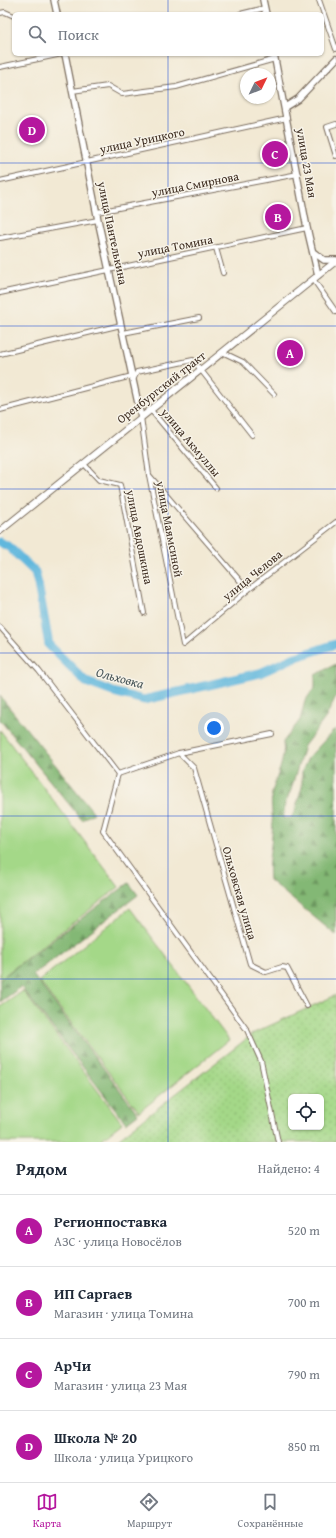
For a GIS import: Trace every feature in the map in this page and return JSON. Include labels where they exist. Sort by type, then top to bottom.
[{"type":"main road","points":[[54,0],[57,12]]},
{"type":"main road","points":[[263,0],[266,11]]},
{"type":"main road","name":"улица Пантелькина","points":[[64,56],[108,269],[141,417]]},
{"type":"main road","name":"улица 23 Мая","points":[[275,57],[288,118],[316,277]]},
{"type":"main road","points":[[285,107],[298,100],[336,59]]},
{"type":"main road","points":[[312,251],[324,260],[336,261]]},
{"type":"main road","name":"Оренбургский тракт","points":[[0,531],[336,261]]},
{"type":"street","points":[[319,0],[323,12]]},
{"type":"street","points":[[0,13],[5,12],[12,15]]},
{"type":"street","points":[[324,14],[336,49]]},
{"type":"street","points":[[0,67],[54,56]]},
{"type":"street","points":[[72,91],[108,86],[122,94],[176,87],[275,57]]},
{"type":"street","name":"улица Урицкого","points":[[0,181],[288,118]]},
{"type":"street","points":[[336,124],[327,127],[336,156]]},
{"type":"street","name":"улица Смирнова","points":[[97,212],[298,174]]},
{"type":"street","points":[[0,238],[98,220]]},
{"type":"street","name":"улица Томина","points":[[0,293],[307,228]]},
{"type":"street","points":[[216,248],[223,274]]},
{"type":"street","points":[[316,277],[336,312]]},
{"type":"street","points":[[123,333],[198,318]]},
{"type":"street","points":[[0,354],[121,325]]},
{"type":"street","points":[[222,352],[243,362],[274,394]]},
{"type":"street","points":[[0,410],[132,378],[137,372],[193,360],[199,371],[252,435]]},
{"type":"street","name":"улица Акмуллы","points":[[150,409],[216,488]]},
{"type":"street","name":"улица Маямсиной","points":[[141,417],[149,475],[183,646]]},
{"type":"street","name":"улица Авдошкина","points":[[84,464],[99,480],[120,485],[144,613]]},
{"type":"street","points":[[149,475],[248,590]]},
{"type":"street","name":"улица Челова","points":[[183,646],[248,590],[336,522]]},
{"type":"street","points":[[0,626],[39,671],[118,774]]},
{"type":"street","points":[[118,774],[179,753],[272,734]]},
{"type":"street","name":"Ольховская улица","points":[[179,753],[194,768],[250,964],[266,972],[282,966],[287,968],[307,1006]]},
{"type":"street","points":[[118,774],[103,831],[247,1030],[261,1061],[278,1142]]},
{"type":"green space","points":[[336,664],[336,696],[326,717],[304,746],[291,790],[285,804],[283,818],[291,818],[295,811],[302,787],[302,771],[308,758],[336,728],[336,935],[269,880],[268,867],[272,829],[272,793],[282,762],[284,749],[283,742],[300,720],[305,701],[315,687],[315,675]]},
{"type":"green space","points":[[0,696],[94,813],[82,820],[0,720]]},
{"type":"green space","points":[[0,730],[119,887],[1,978],[0,976]]},
{"type":"green space","points":[[129,883],[138,895],[33,975],[138,1114],[126,1123],[21,987],[0,1002],[0,979]]},
{"type":"green space","points":[[130,908],[229,1040],[139,1112],[39,981]]},
{"type":"green space","points":[[23,991],[122,1123],[98,1142],[0,1142],[0,1007]]},
{"type":"green space","points":[[336,995],[336,1142],[114,1142],[254,1033]]},
{"type":"waterway","name":"Ольховка","points":[[0,542],[9,547],[35,572],[49,645],[86,682],[113,692],[144,700],[260,673],[293,658],[336,644]]},
{"type":"place","name":"Школа № 20","points":[[32,130]]},
{"type":"place","name":"АрЧи","points":[[275,154]]},
{"type":"place","name":"ИП Саргаев","points":[[278,217]]},
{"type":"place","name":"Регионпоставка","points":[[290,353]]}]
